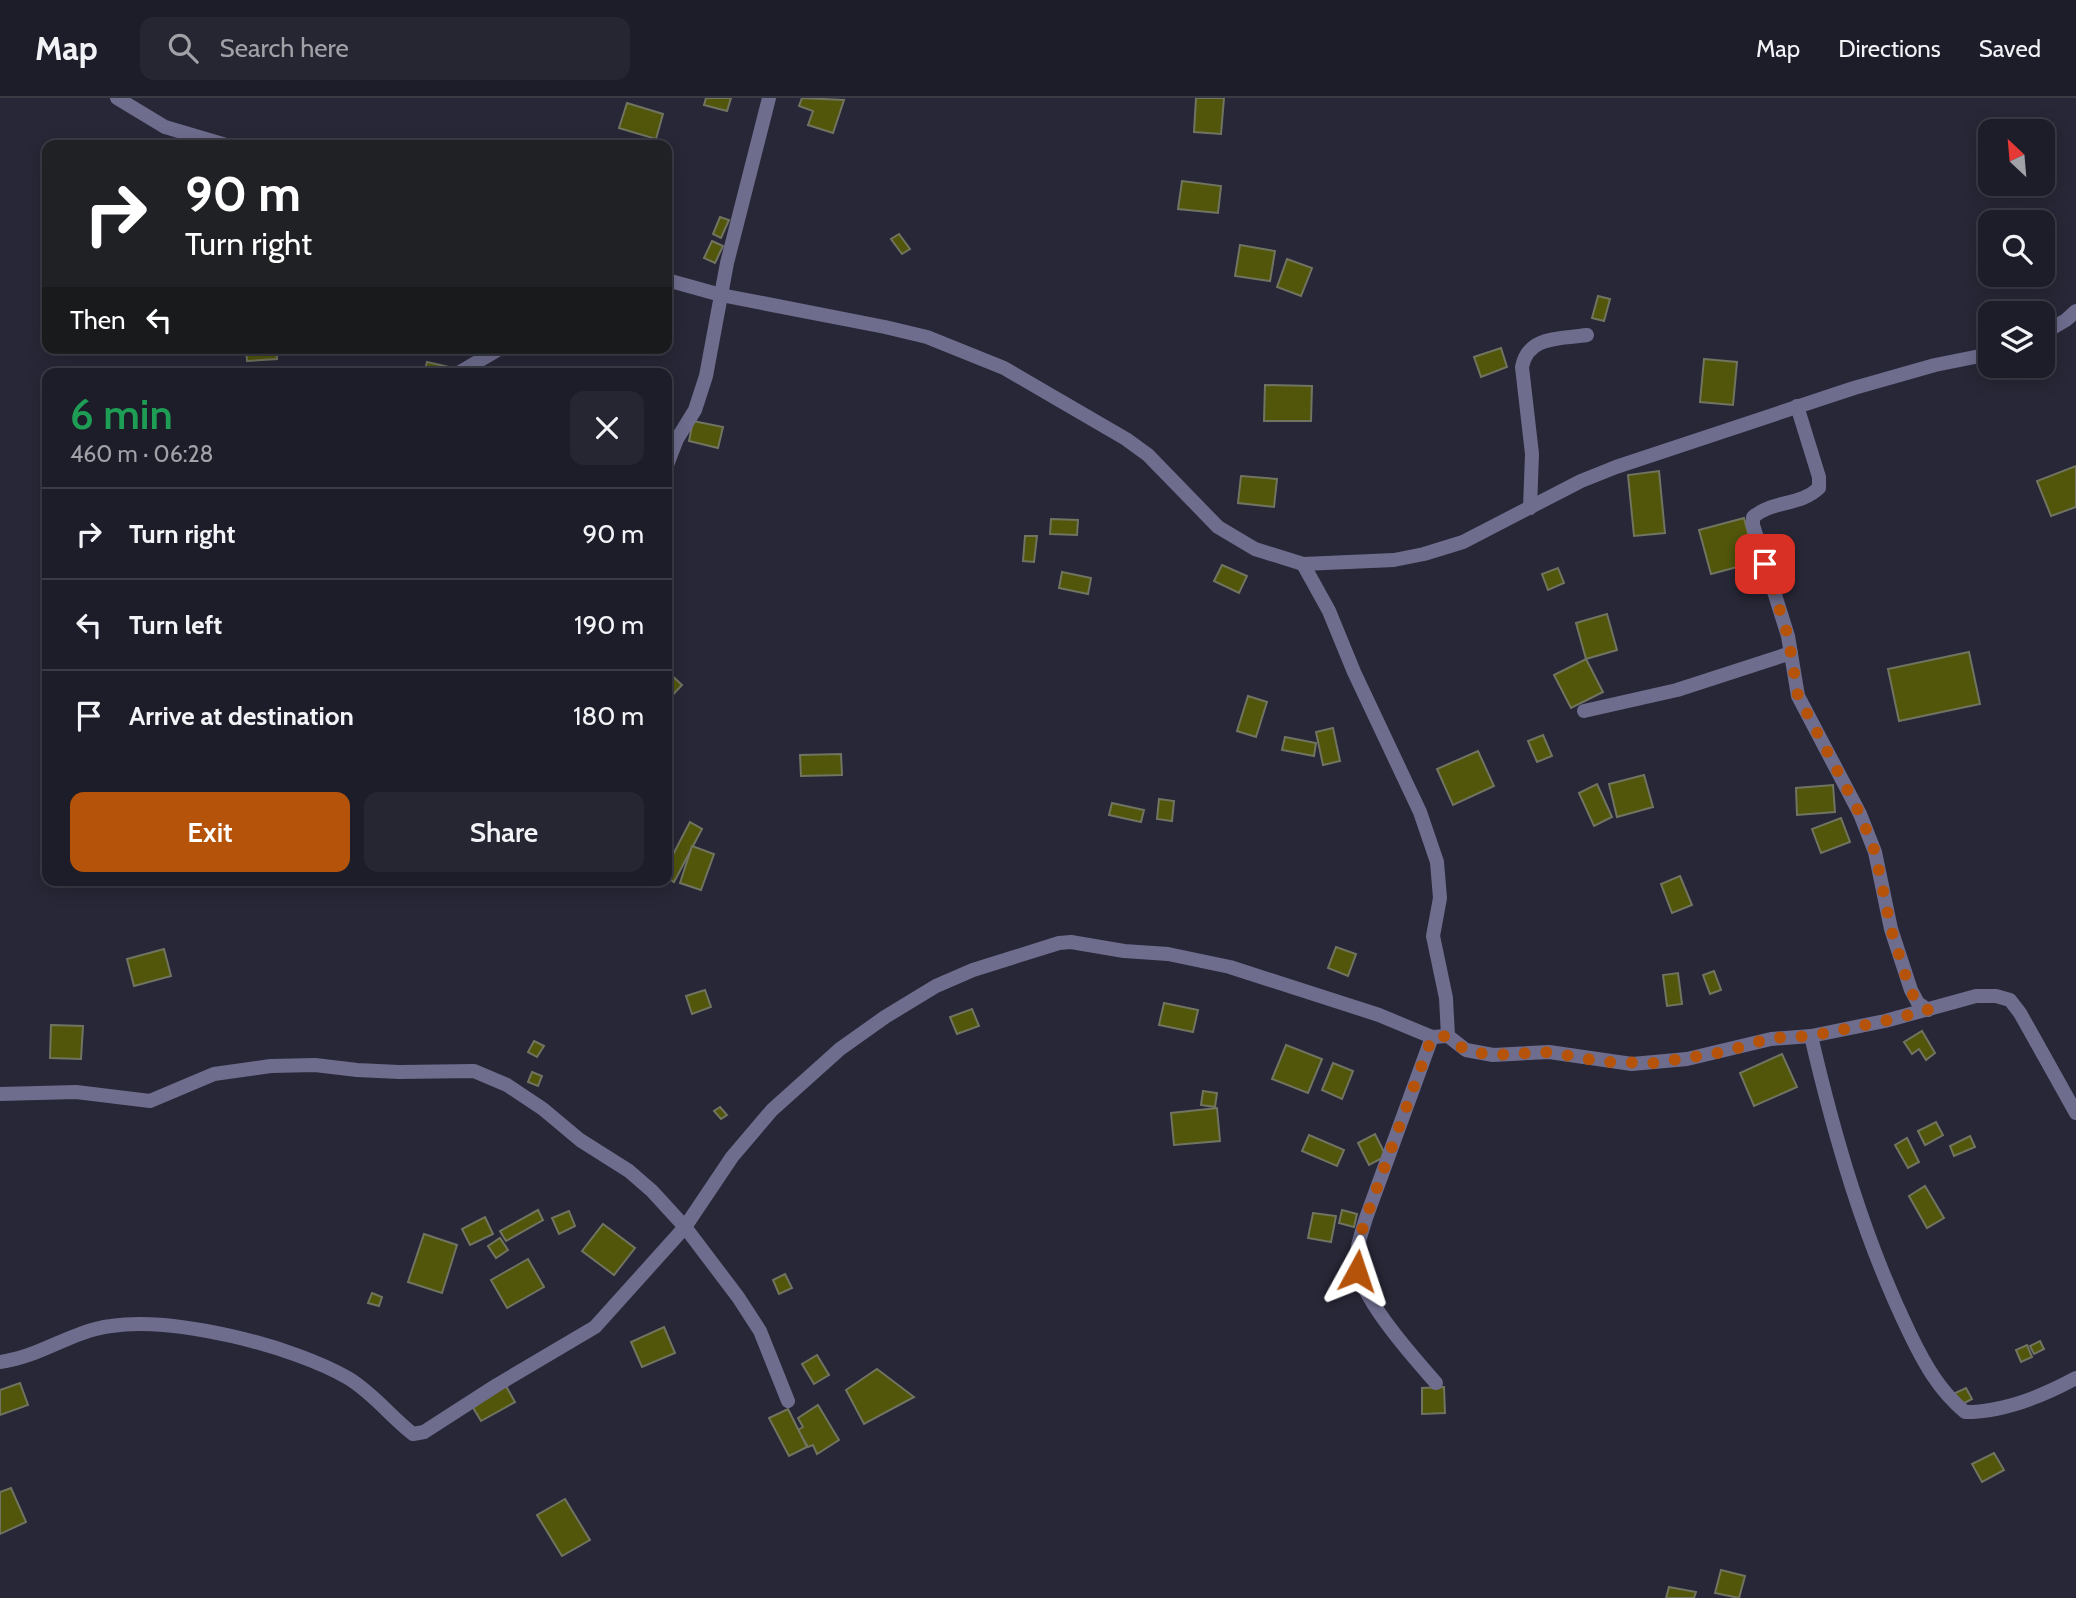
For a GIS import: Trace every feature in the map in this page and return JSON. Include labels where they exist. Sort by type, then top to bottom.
[{"type":"street","points":[[117,98],[165,127],[209,140]]},
{"type":"street","points":[[672,452],[695,410],[706,376],[721,295],[769,98]]},
{"type":"street","points":[[672,281],[721,295],[927,337],[1004,368],[1126,439],[1148,455],[1218,527],[1255,549],[1303,564],[1394,560],[1424,554],[1463,542],[1581,481],[1797,406],[1935,365],[1978,356]]},
{"type":"street","points":[[2055,326],[2076,311]]},
{"type":"street","points":[[1530,508],[1531,454],[1522,366],[1524,355],[1537,342],[1587,335]]},
{"type":"street","points":[[467,368],[491,354]]},
{"type":"street","points":[[1797,406],[1816,467],[1819,488],[1800,501],[1761,510],[1753,517],[1752,525],[1780,607],[1798,696],[1860,814],[1875,852],[1891,929],[1910,990],[1918,1003],[1928,1010]]},
{"type":"street","points":[[1303,564],[1329,611],[1354,672],[1420,813],[1437,862],[1440,898],[1433,936],[1446,998],[1448,1036]]},
{"type":"street","points":[[1584,711],[1677,690],[1791,653]]},
{"type":"street","points":[[0,1363],[43,1351],[82,1331],[111,1325],[138,1323],[180,1328],[253,1341],[327,1367],[350,1379],[413,1434],[424,1432],[595,1327],[685,1227],[732,1157],[772,1110],[840,1049],[936,986],[974,970],[1059,943],[1071,942],[1124,951],[1168,954],[1230,967],[1379,1015],[1432,1037],[1448,1036],[1466,1051],[1493,1055],[1549,1052],[1632,1064],[1686,1059],[1771,1038],[1811,1036],[1885,1021],[1976,996],[1996,996],[2010,1000],[2020,1013],[2076,1113]]},
{"type":"street","points":[[1811,1036],[1831,1125],[1855,1203],[1899,1315],[1934,1380],[1965,1412],[1981,1412],[2005,1407],[2076,1378]]},
{"type":"street","points":[[1432,1037],[1357,1246],[1357,1271],[1387,1324],[1436,1383]]},
{"type":"street","points":[[0,1094],[76,1092],[150,1101],[214,1074],[271,1066],[315,1065],[399,1072],[474,1071],[506,1085],[580,1140],[629,1171],[652,1191],[685,1227],[738,1297],[760,1331],[788,1401]]},
{"type":"building","points":[[706,98],[731,98],[727,111],[704,105]]},
{"type":"building","points":[[802,98],[844,100],[833,133],[808,125],[813,111],[799,106]]},
{"type":"building","points":[[1196,98],[1224,98],[1221,134],[1194,132]]},
{"type":"building","points":[[627,103],[663,114],[656,139],[619,128]]},
{"type":"building","points":[[1182,181],[1221,186],[1218,213],[1178,209]]},
{"type":"building","points":[[720,217],[729,220],[721,238],[713,234]]},
{"type":"building","points":[[899,234],[910,249],[902,254],[891,239]]},
{"type":"building","points":[[712,241],[723,246],[715,263],[704,258]]},
{"type":"building","points":[[1240,245],[1275,251],[1270,281],[1235,276]]},
{"type":"building","points":[[1287,259],[1312,268],[1301,296],[1277,287]]},
{"type":"building","points":[[1598,296],[1610,299],[1604,321],[1592,318]]},
{"type":"building","points":[[1501,348],[1507,367],[1481,377],[1474,357]]},
{"type":"building","points":[[246,354],[277,354],[277,359],[247,361]]},
{"type":"building","points":[[1704,359],[1737,362],[1733,405],[1700,402]]},
{"type":"building","points":[[427,362],[449,367],[449,368],[425,368]]},
{"type":"building","points":[[1265,385],[1312,386],[1311,421],[1264,421]]},
{"type":"building","points":[[693,421],[723,427],[718,448],[689,441]]},
{"type":"building","points":[[2076,466],[2076,507],[2051,516],[2037,481]]},
{"type":"building","points":[[1659,471],[1665,533],[1634,536],[1628,475]]},
{"type":"building","points":[[1241,476],[1277,479],[1274,507],[1238,503]]},
{"type":"building","points":[[1744,518],[1756,562],[1711,574],[1699,530]]},
{"type":"building","points":[[1051,519],[1078,520],[1077,535],[1050,534]]},
{"type":"building","points":[[1025,536],[1037,536],[1034,562],[1023,561]]},
{"type":"building","points":[[1222,565],[1247,576],[1239,593],[1214,581]]},
{"type":"building","points":[[1558,568],[1564,583],[1548,590],[1542,574]]},
{"type":"building","points":[[1062,572],[1091,578],[1088,594],[1059,588]]},
{"type":"building","points":[[1607,614],[1617,650],[1586,659],[1576,623]]},
{"type":"building","points":[[1969,652],[1980,704],[1899,721],[1888,669]]},
{"type":"building","points":[[1586,659],[1603,692],[1571,708],[1554,675]]},
{"type":"building","points":[[672,676],[682,685],[672,696]]},
{"type":"building","points":[[1248,696],[1267,702],[1256,737],[1237,731]]},
{"type":"building","points":[[1333,728],[1340,761],[1323,765],[1316,732]]},
{"type":"building","points":[[1543,735],[1552,756],[1537,762],[1528,741]]},
{"type":"building","points":[[1285,737],[1316,743],[1314,756],[1282,750]]},
{"type":"building","points":[[1478,751],[1494,786],[1453,805],[1437,769]]},
{"type":"building","points":[[841,754],[842,775],[801,776],[800,755]]},
{"type":"building","points":[[1644,775],[1653,807],[1617,817],[1609,784]]},
{"type":"building","points":[[1597,784],[1612,817],[1594,826],[1579,793]]},
{"type":"building","points":[[1833,785],[1835,812],[1797,815],[1796,788]]},
{"type":"building","points":[[1159,799],[1174,801],[1172,821],[1157,819]]},
{"type":"building","points":[[1112,803],[1144,810],[1141,822],[1109,815]]},
{"type":"building","points":[[1841,818],[1850,842],[1821,853],[1812,829]]},
{"type":"building","points":[[690,822],[702,829],[674,882],[672,856]]},
{"type":"building","points":[[692,846],[714,854],[701,890],[680,883]]},
{"type":"building","points":[[1680,876],[1692,905],[1672,913],[1661,884]]},
{"type":"building","points":[[1336,947],[1356,954],[1348,976],[1328,968]]},
{"type":"building","points":[[164,949],[171,976],[134,986],[127,959]]},
{"type":"building","points":[[1714,971],[1721,990],[1710,994],[1703,975]]},
{"type":"building","points":[[1678,973],[1682,1004],[1667,1006],[1663,975]]},
{"type":"building","points":[[705,990],[711,1007],[692,1014],[686,996]]},
{"type":"building","points":[[1164,1003],[1198,1010],[1193,1032],[1159,1025]]},
{"type":"building","points":[[972,1009],[979,1026],[957,1034],[950,1017]]},
{"type":"building","points":[[51,1025],[83,1026],[81,1059],[50,1058]]},
{"type":"building","points":[[1922,1031],[1935,1053],[1926,1060],[1919,1049],[1912,1054],[1904,1042]]},
{"type":"building","points":[[534,1041],[544,1046],[537,1057],[528,1052]]},
{"type":"building","points":[[1286,1045],[1322,1059],[1308,1093],[1272,1079]]},
{"type":"building","points":[[1782,1054],[1797,1087],[1754,1106],[1740,1073]]},
{"type":"building","points":[[1333,1063],[1353,1071],[1342,1099],[1322,1090]]},
{"type":"building","points":[[532,1072],[542,1076],[538,1086],[528,1082]]},
{"type":"building","points":[[1203,1091],[1217,1093],[1215,1107],[1201,1105]]},
{"type":"building","points":[[720,1107],[727,1115],[721,1119],[714,1111]]},
{"type":"building","points":[[1217,1108],[1220,1141],[1174,1145],[1171,1113]]},
{"type":"building","points":[[1936,1122],[1943,1135],[1925,1145],[1918,1131]]},
{"type":"building","points":[[1375,1134],[1386,1156],[1369,1165],[1358,1143]]},
{"type":"building","points":[[1309,1135],[1344,1150],[1337,1166],[1302,1151]]},
{"type":"building","points":[[1970,1136],[1975,1147],[1954,1156],[1950,1146]]},
{"type":"building","points":[[1907,1138],[1919,1162],[1908,1168],[1895,1145]]},
{"type":"building","points":[[1925,1186],[1944,1218],[1927,1228],[1909,1196]]},
{"type":"building","points":[[538,1210],[543,1220],[506,1241],[500,1231]]},
{"type":"building","points":[[1342,1210],[1357,1214],[1354,1227],[1339,1223]]},
{"type":"building","points":[[569,1211],[575,1226],[559,1234],[552,1218]]},
{"type":"building","points":[[1313,1213],[1336,1216],[1331,1242],[1308,1238]]},
{"type":"building","points":[[485,1217],[493,1234],[470,1245],[462,1229]]},
{"type":"building","points":[[603,1224],[635,1248],[614,1275],[582,1251]]},
{"type":"building","points":[[424,1234],[457,1245],[442,1293],[408,1282]]},
{"type":"building","points":[[500,1238],[508,1250],[496,1258],[488,1246]]},
{"type":"building","points":[[528,1259],[544,1287],[507,1308],[491,1280]]},
{"type":"building","points":[[785,1274],[792,1288],[779,1294],[773,1280]]},
{"type":"building","points":[[372,1293],[382,1297],[379,1306],[368,1303]]},
{"type":"building","points":[[664,1327],[675,1353],[642,1367],[631,1342]]},
{"type":"building","points":[[2040,1341],[2044,1349],[2034,1354],[2030,1346]]},
{"type":"building","points":[[2027,1345],[2032,1357],[2021,1362],[2016,1350]]},
{"type":"building","points":[[817,1355],[829,1375],[814,1384],[802,1364]]},
{"type":"building","points":[[877,1369],[914,1397],[864,1424],[846,1390]]},
{"type":"building","points":[[502,1379],[515,1402],[481,1421],[468,1399]]},
{"type":"building","points":[[20,1383],[28,1405],[0,1415],[0,1390]]},
{"type":"building","points":[[1444,1387],[1445,1413],[1422,1414],[1422,1388]]},
{"type":"building","points":[[1966,1388],[1972,1399],[1957,1407],[1951,1395]]},
{"type":"building","points":[[818,1405],[839,1440],[817,1454],[813,1445],[808,1447],[798,1430],[803,1427],[798,1418]]},
{"type":"building","points":[[788,1409],[807,1447],[789,1456],[769,1418]]},
{"type":"building","points":[[1994,1453],[2004,1470],[1982,1482],[1972,1464]]},
{"type":"building","points":[[11,1488],[26,1522],[0,1534],[0,1492]]},
{"type":"building","points":[[565,1499],[590,1540],[562,1556],[537,1515]]},
{"type":"building","points":[[1721,1570],[1745,1576],[1739,1598],[1715,1593]]},
{"type":"building","points":[[1669,1587],[1696,1592],[1694,1598],[1666,1598]]},
{"type":"route","points":[[1357,1271],[1357,1246],[1432,1037],[1448,1036],[1466,1051],[1493,1055],[1549,1052],[1604,1062],[1655,1063],[1724,1052],[1771,1038],[1811,1036],[1928,1010],[1918,1003],[1910,990],[1891,929],[1875,852],[1860,814],[1798,696],[1788,636],[1765,564]]}]
